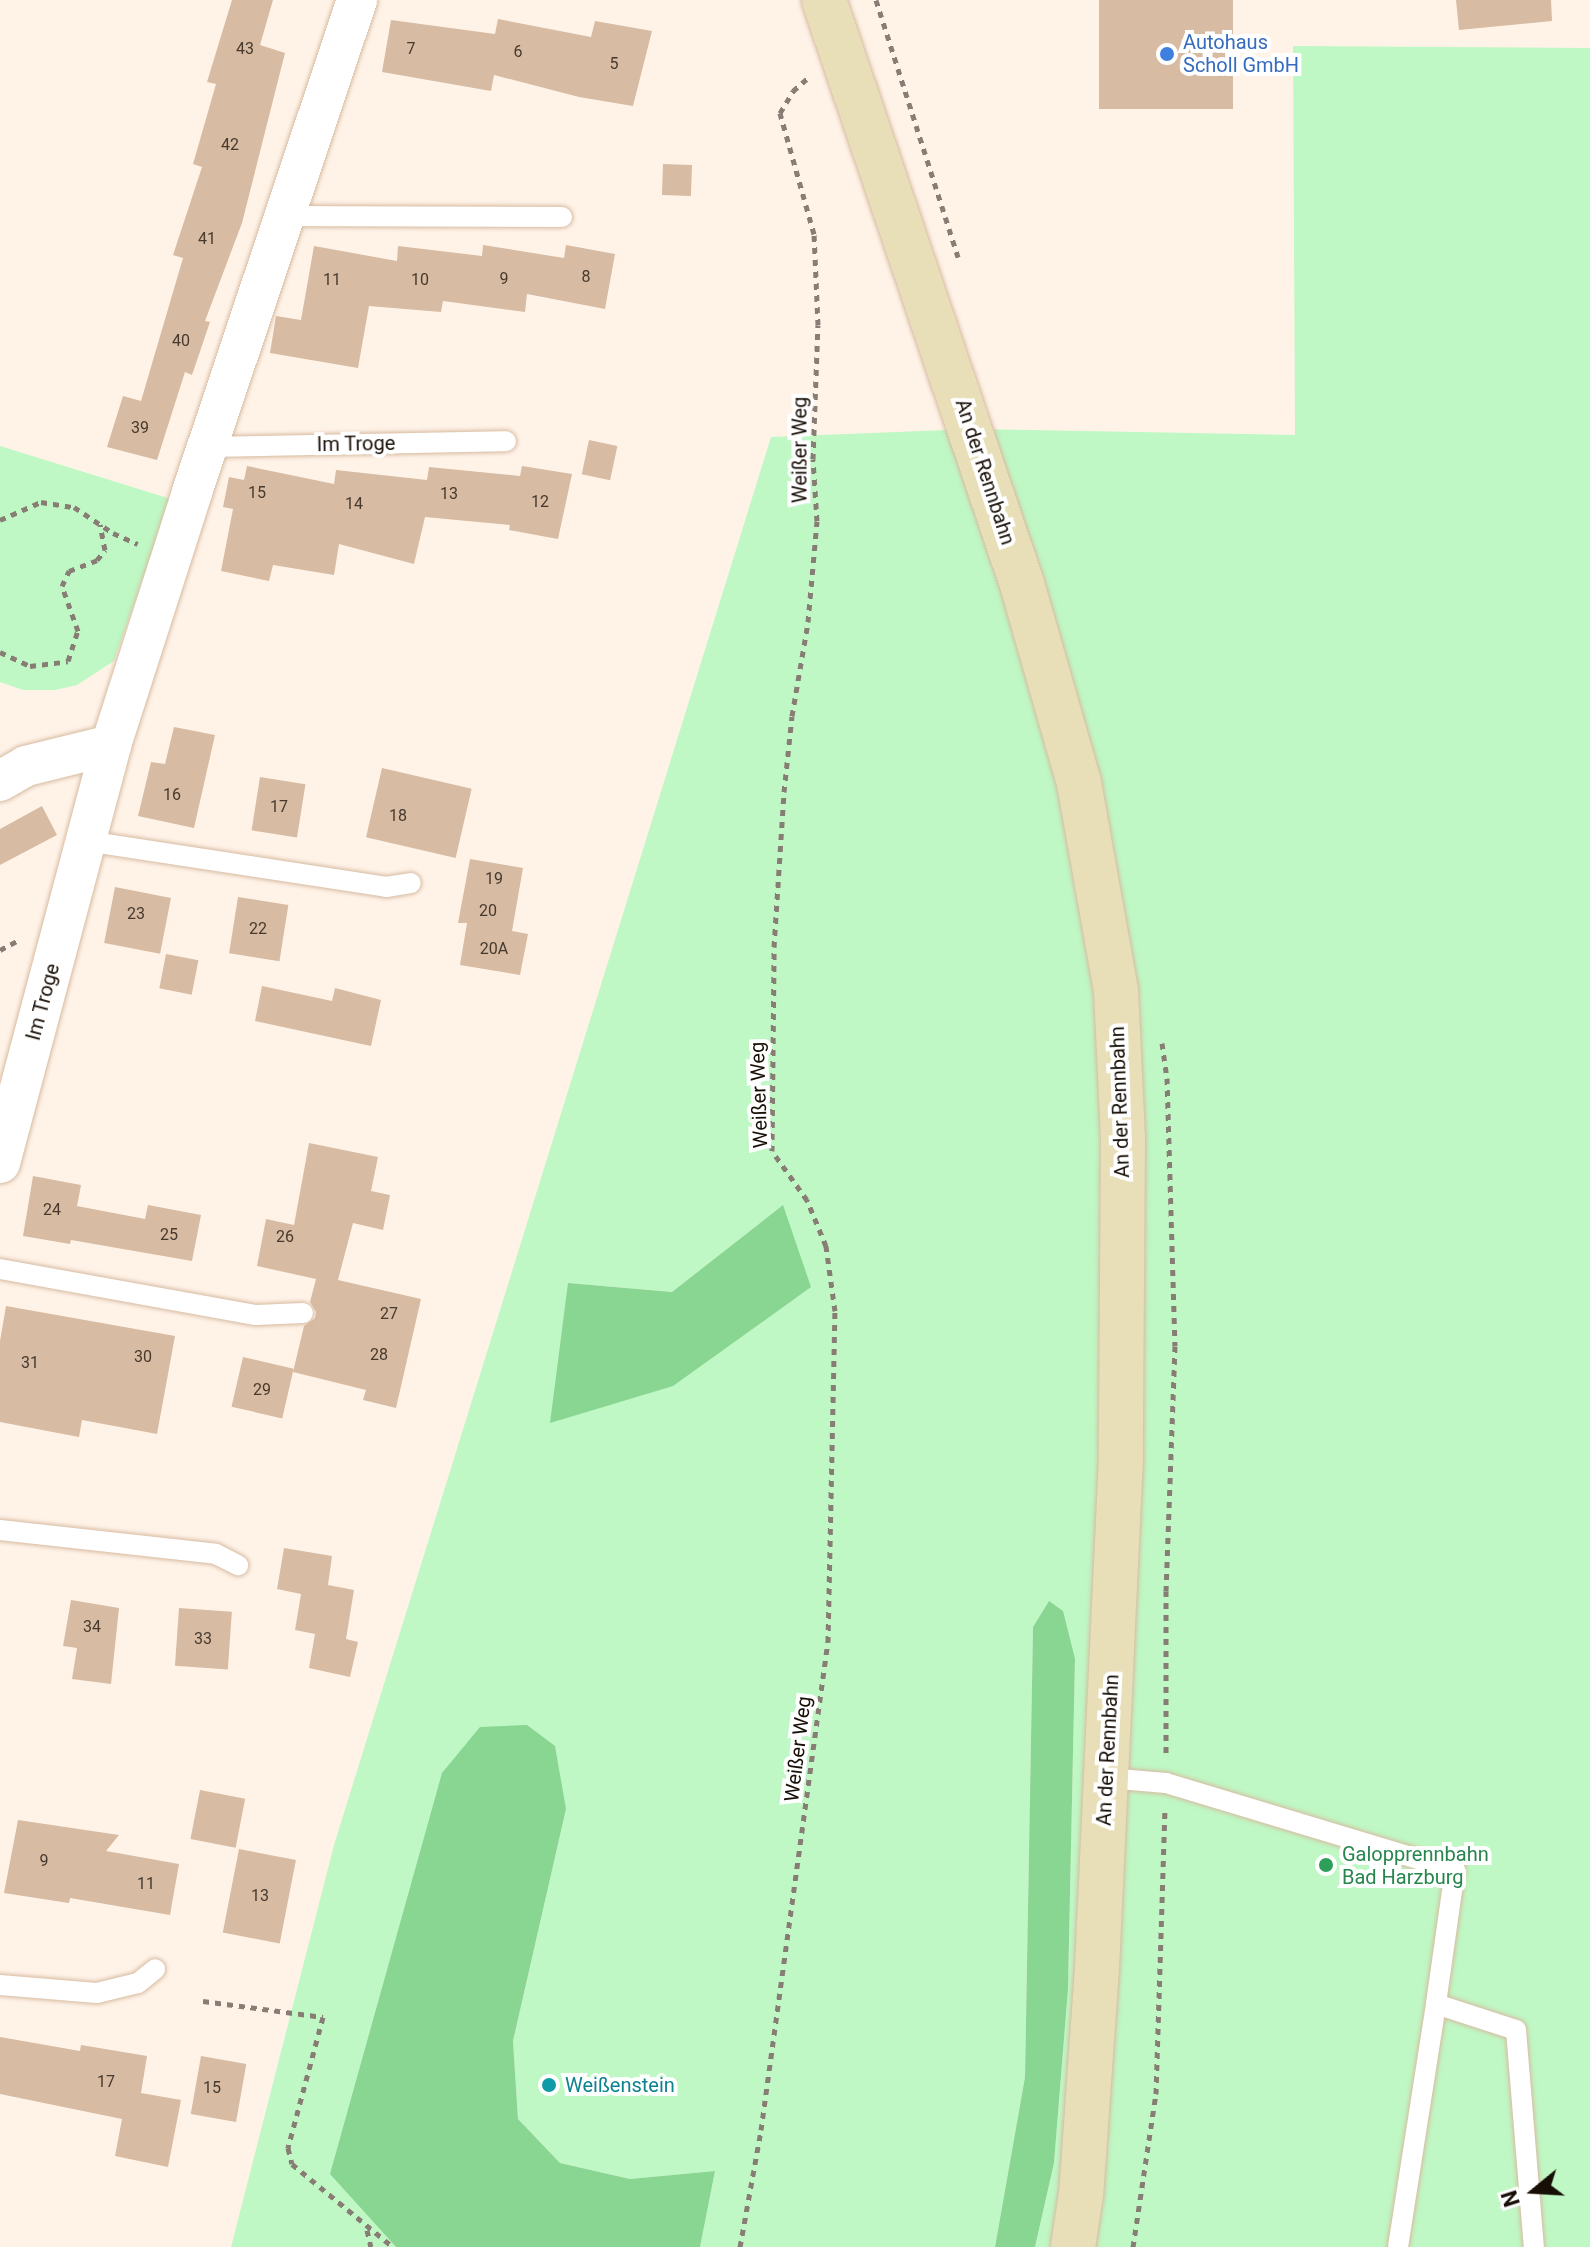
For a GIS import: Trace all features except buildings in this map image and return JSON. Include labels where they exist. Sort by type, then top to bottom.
[{"type":"main road","name":"An der Rennbahn","points":[[824,0],[1022,584],[1079,783],[1116,990],[1123,1138],[1121,1457],[1107,1778],[1083,2164],[1073,2247]]},
{"type":"street","name":"Im Troge","points":[[0,1163],[111,745],[357,0]]},
{"type":"street","points":[[0,781],[26,766],[111,745]]},
{"type":"lane","points":[[284,216],[562,217]]},
{"type":"lane","name":"Im Troge","points":[[207,447],[506,441]]},
{"type":"lane","points":[[86,841],[386,887],[411,883]]},
{"type":"lane","points":[[0,1269],[256,1315],[303,1313]]},
{"type":"lane","points":[[0,1530],[216,1554],[238,1565]]},
{"type":"lane","points":[[1107,1778],[1166,1783],[1455,1870],[1398,2247]]},
{"type":"lane","points":[[0,1985],[97,1993],[138,1983],[155,1969]]},
{"type":"lane","points":[[1436,2004],[1516,2030],[1534,2247]]},
{"type":"path","name":"Weißer Weg","points":[[740,2247],[763,2115],[828,1642],[835,1311],[826,1246],[807,1200],[772,1151],[774,947],[783,808],[817,521],[813,459],[818,325],[814,234],[780,113],[793,91],[813,74],[818,89]]},
{"type":"path","points":[[0,520],[41,502],[74,507],[100,524],[105,550],[97,560],[69,571],[62,586],[78,631],[68,661],[30,666],[0,652]]},
{"type":"path","points":[[203,2001],[323,2017],[288,2148],[292,2164],[367,2229],[393,2247]]},
{"type":"path","points":[[367,2229],[371,2247]]},
{"type":"green space","points":[[1293,46],[1590,48],[1590,2247],[1035,2247],[1054,2163],[1068,1989],[1075,1659],[1049,1601],[1033,1627],[1025,2077],[995,2247],[700,2247],[715,2171],[630,2179],[560,2163],[518,2119],[513,2041],[566,1809],[330,2173],[396,2247],[231,2247],[334,1845],[771,437],[972,429],[1295,435]],"holes":[[[782,1206],[673,1386],[568,1283],[672,1292]]]},
{"type":"green space","points":[[0,446],[171,499],[114,661],[77,685],[55,690],[23,690],[0,682]]},
{"type":"green space","points":[[783,1205],[811,1287],[673,1386],[550,1423],[568,1283],[672,1292]]},
{"type":"green space","points":[[1049,1601],[1063,1611],[1075,1659],[1068,1989],[1054,2163],[1035,2247],[995,2247],[1025,2077],[1033,1627]]},
{"type":"green space","points":[[527,1725],[555,1746],[566,1809],[513,2041],[518,2119],[560,2163],[630,2179],[715,2171],[700,2247],[396,2247],[330,2174],[442,1773],[480,1727]]},
{"type":"place","name":"Autohaus Scholl GmbH","points":[[1167,54]]},
{"type":"place","name":"Galopprennbahn Bad Harzburg","points":[[1326,1865]]},
{"type":"place","name":"Weißenstein","points":[[549,2085]]}]
